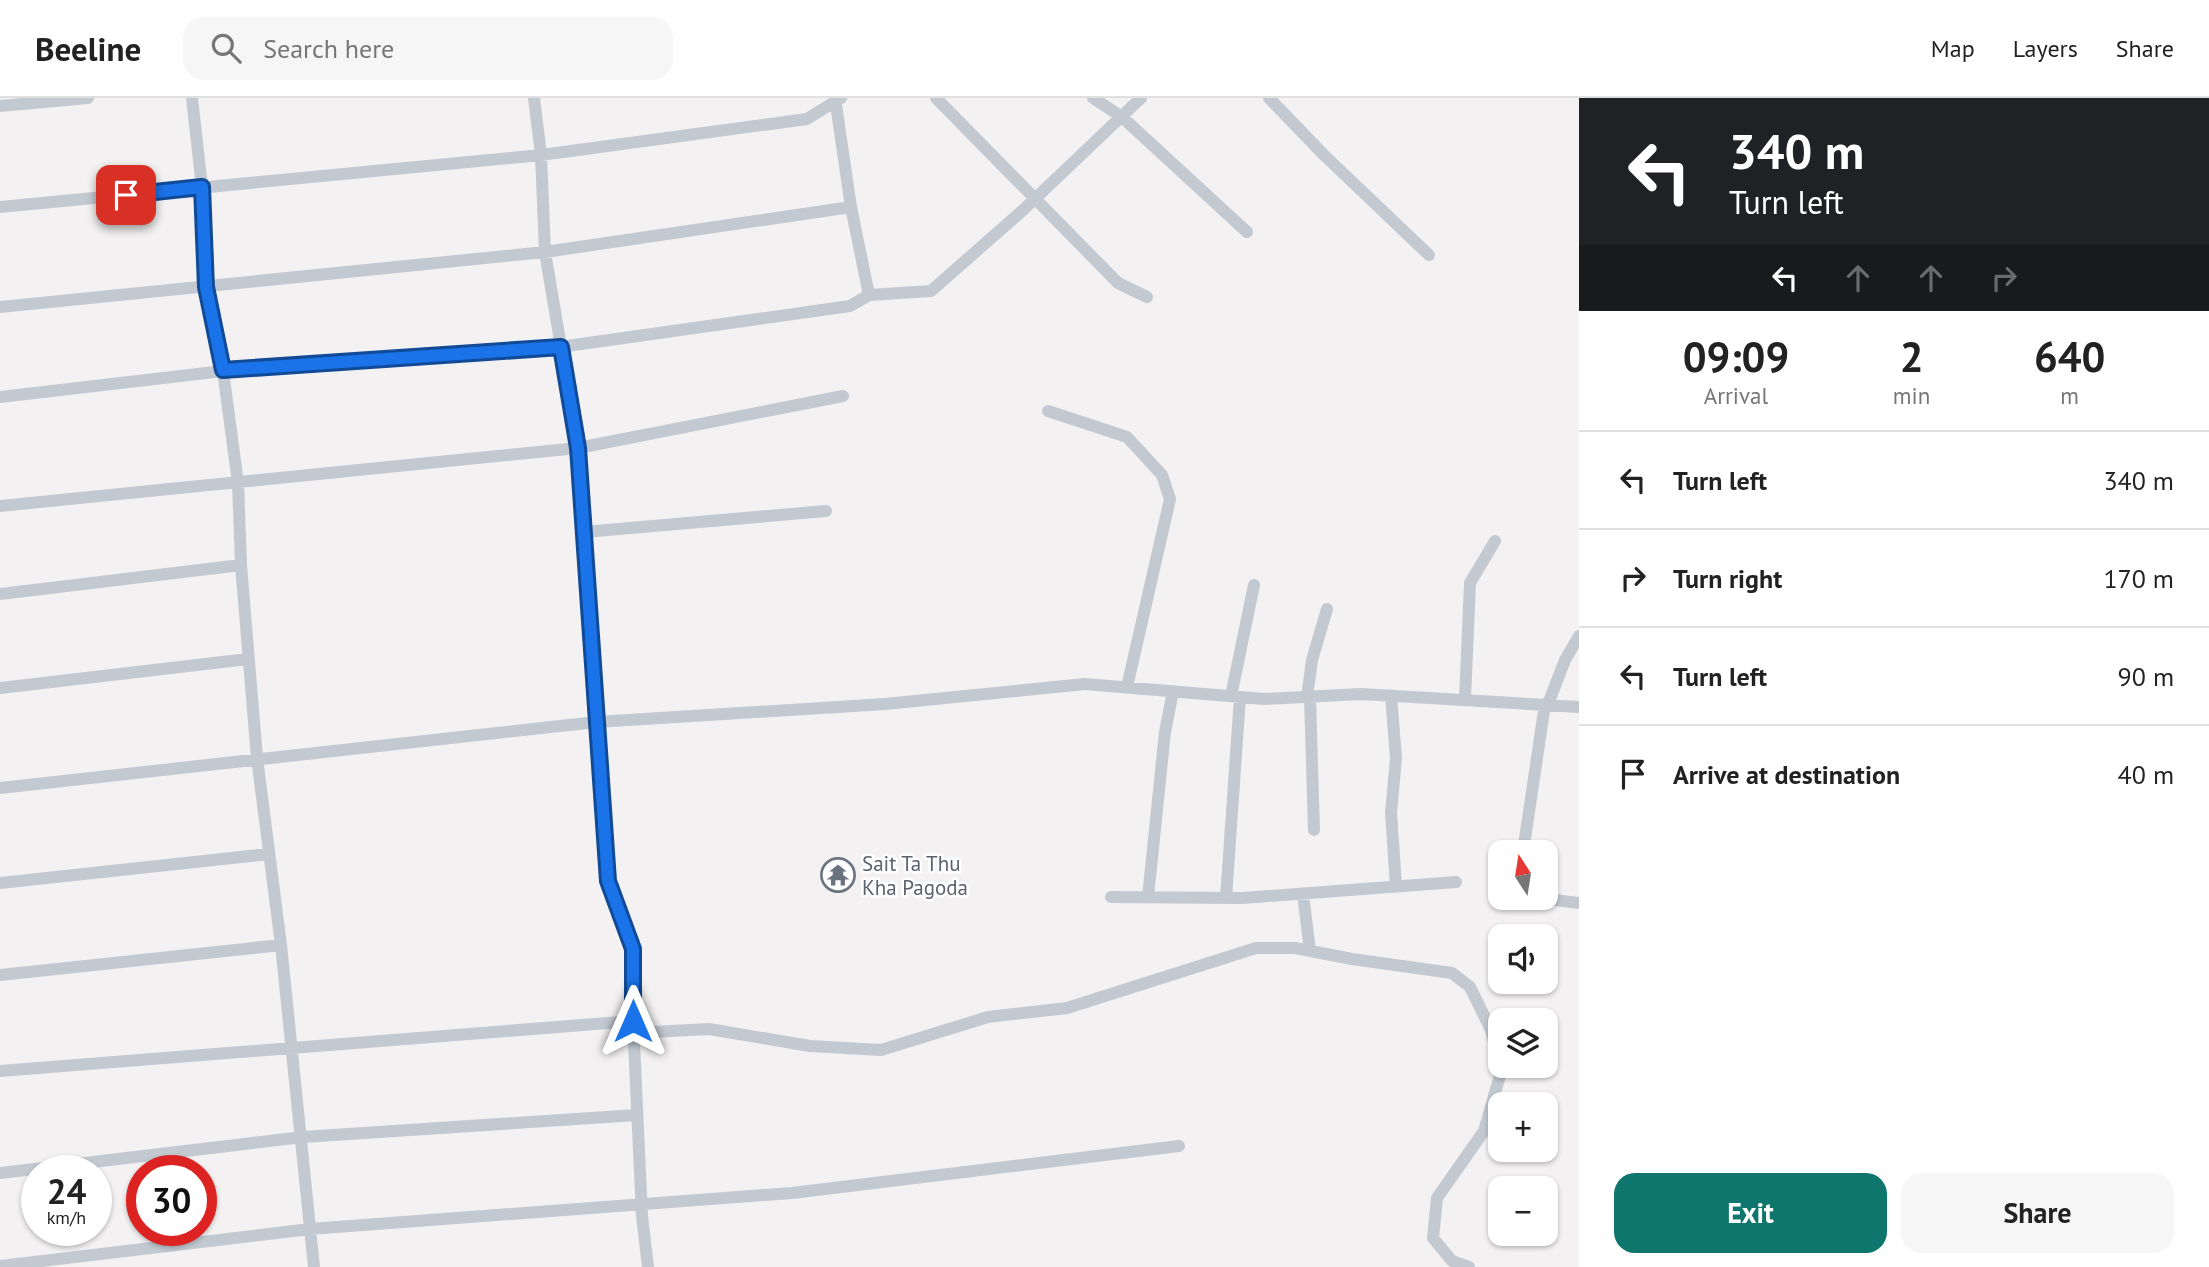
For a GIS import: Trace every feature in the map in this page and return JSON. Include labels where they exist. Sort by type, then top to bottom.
[{"type":"street","points":[[0,106],[88,98]]},
{"type":"street","points":[[192,98],[202,187],[206,287],[223,370],[237,482],[257,758],[303,1137],[314,1267]]},
{"type":"street","points":[[534,98],[541,155],[545,252],[578,448],[608,881],[633,949],[637,1115],[648,1267]]},
{"type":"street","points":[[936,98],[1118,282],[1147,297]]},
{"type":"street","points":[[1093,98],[1122,117],[1247,232]]},
{"type":"street","points":[[0,397],[223,370],[561,347],[850,306],[869,295],[931,290],[1036,197],[1141,98]]},
{"type":"street","points":[[1269,98],[1324,155],[1429,255]]},
{"type":"street","points":[[0,207],[541,155],[807,119],[838,100],[851,207],[869,295]]},
{"type":"street","points":[[0,307],[545,252],[851,207]]},
{"type":"street","points":[[0,506],[578,448],[843,396]]},
{"type":"street","points":[[1048,411],[1127,437],[1162,475],[1170,499],[1127,687]]},
{"type":"street","points":[[584,532],[825,511]]},
{"type":"street","points":[[1465,699],[1470,583],[1495,541]]},
{"type":"street","points":[[0,594],[241,565]]},
{"type":"street","points":[[1226,898],[1236,697],[1254,585]]},
{"type":"street","points":[[1314,830],[1309,697],[1312,660],[1327,608]]},
{"type":"street","points":[[1525,840],[1547,704],[1565,660],[1579,636]]},
{"type":"street","points":[[0,688],[248,659]]},
{"type":"street","points":[[0,788],[596,722],[885,704],[1085,684],[1236,697],[1391,696],[1579,708]]},
{"type":"street","points":[[1148,897],[1164,732],[1172,691]]},
{"type":"street","points":[[1391,696],[1396,758],[1391,813],[1396,886]]},
{"type":"street","points":[[0,883],[269,855]]},
{"type":"street","points":[[1111,897],[1226,898],[1456,882]]},
{"type":"street","points":[[1303,894],[1310,951]]},
{"type":"street","points":[[1558,900],[1579,903]]},
{"type":"street","points":[[0,975],[281,945]]},
{"type":"street","points":[[0,1070],[292,1046],[633,1027],[709,1029],[810,1046],[881,1050],[988,1017],[1067,1008],[1256,948],[1310,951],[1452,973],[1470,987],[1488,1024]]},
{"type":"street","points":[[1469,1267],[1452,1261],[1433,1238],[1437,1198],[1484,1131],[1499,1078]]},
{"type":"street","points":[[0,1173],[303,1137],[637,1115]]},
{"type":"street","points":[[0,1266],[310,1229],[792,1193],[1179,1146]]},
{"type":"place","name":"Sait Ta Thu Kha Pagoda","points":[[838,875]]},
{"type":"route","points":[[126,195],[202,187],[206,287],[223,370],[561,347],[578,448],[608,881],[633,949],[633,1021]]}]
